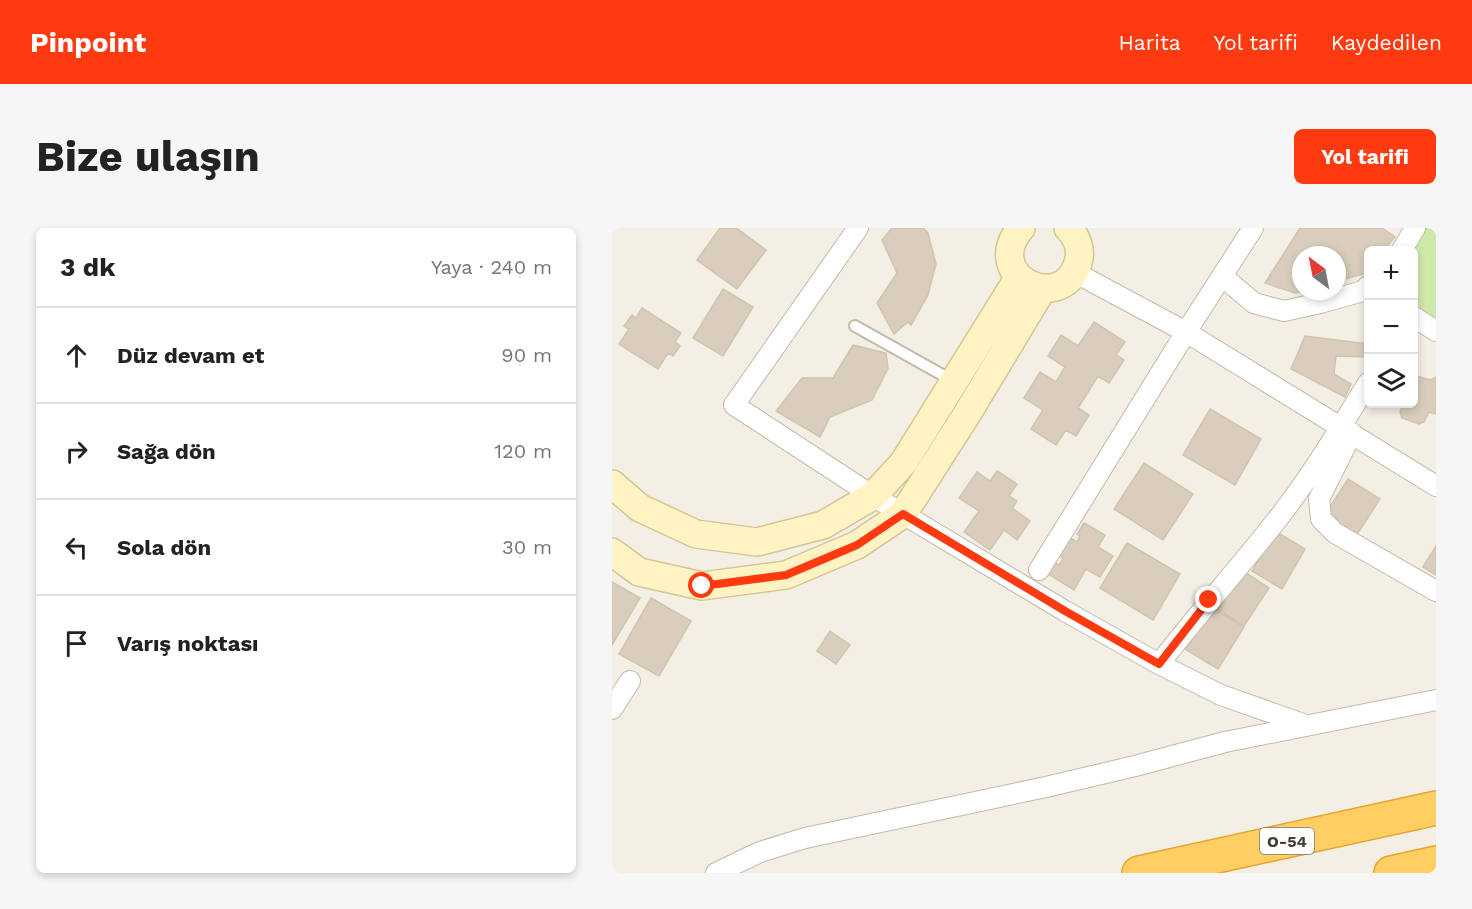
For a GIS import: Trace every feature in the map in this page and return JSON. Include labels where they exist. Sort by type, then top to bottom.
[{"type":"highway","name":"O-54","points":[[1139,873],[1436,808]]},
{"type":"highway","points":[[1391,873],[1436,863]]},
{"type":"street","points":[[858,228],[734,405],[873,496],[1065,611],[1159,664],[1221,695],[1306,725]]},
{"type":"street","points":[[1039,570],[1253,228]]},
{"type":"street","points":[[1404,246],[1415,228]]},
{"type":"street","points":[[1014,230],[1010,261],[1031,283],[1061,284],[1074,272],[1079,255],[1079,234]]},
{"type":"street","points":[[1074,272],[1186,332],[1436,486]]},
{"type":"street","points":[[1222,276],[1254,303],[1284,311],[1364,290]]},
{"type":"street","points":[[612,552],[639,572],[702,586],[786,575],[857,545],[903,514],[967,388],[1031,283]]},
{"type":"street","points":[[1320,303],[1364,304]]},
{"type":"street","points":[[1418,320],[1436,331]]},
{"type":"street","points":[[612,484],[640,508],[696,534],[757,542],[823,525],[873,496],[967,388]]},
{"type":"street","points":[[1364,392],[1319,499],[1321,519],[1335,533],[1436,591]]},
{"type":"street","points":[[1159,664],[1346,430]]},
{"type":"street","points":[[612,709],[630,681]]},
{"type":"street","points":[[716,873],[760,852],[805,838],[1015,794],[1225,742],[1436,700]]},
{"type":"lane","points":[[855,326],[967,388]]},
{"type":"green space","points":[[1423,228],[1436,228],[1436,319],[1418,307],[1418,246],[1409,246]]},
{"type":"building","points":[[720,228],[736,228],[766,250],[737,289],[697,260]]},
{"type":"building","points":[[892,228],[923,228],[928,233],[936,264],[928,295],[911,325],[908,322],[894,334],[877,303],[897,273],[882,240]]},
{"type":"building","points":[[1300,228],[1382,228],[1395,237],[1387,246],[1364,246],[1364,274],[1346,279],[1346,246],[1292,246],[1292,292],[1265,283]]},
{"type":"building","points":[[723,289],[753,307],[723,356],[693,338]]},
{"type":"building","points":[[642,308],[681,333],[675,342],[680,346],[673,356],[668,353],[658,369],[619,344],[629,329],[624,326],[632,315],[636,318]]},
{"type":"building","points":[[1094,322],[1125,342],[1116,355],[1124,360],[1109,383],[1098,376],[1078,408],[1089,415],[1076,436],[1066,430],[1056,445],[1031,429],[1043,410],[1024,398],[1040,372],[1056,382],[1065,367],[1048,356],[1061,335],[1078,346]]},
{"type":"building","points":[[1305,336],[1364,343],[1364,357],[1336,356],[1334,374],[1351,384],[1345,397],[1291,369]]},
{"type":"building","points":[[853,345],[886,353],[888,368],[872,400],[830,417],[820,437],[776,411],[802,378],[833,378]]},
{"type":"building","points":[[1418,377],[1431,380],[1436,377],[1436,414],[1429,412],[1424,422],[1419,424],[1402,418],[1402,408],[1418,408]]},
{"type":"building","points":[[1210,409],[1261,439],[1235,485],[1183,455]]},
{"type":"building","points":[[1144,463],[1193,494],[1163,540],[1114,509]]},
{"type":"building","points":[[997,471],[1017,484],[1009,496],[1017,501],[1012,508],[1030,521],[1017,540],[1004,530],[990,550],[964,532],[979,511],[959,498],[977,472],[990,481]]},
{"type":"building","points":[[1348,479],[1380,499],[1356,536],[1324,516]]},
{"type":"building","points":[[1084,523],[1105,535],[1098,547],[1113,556],[1100,577],[1086,569],[1074,590],[1045,572],[1052,561],[1059,565],[1063,558],[1058,555],[1069,537],[1077,542],[1080,536],[1077,534]]},
{"type":"building","points":[[1275,531],[1305,549],[1282,589],[1252,571]]},
{"type":"building","points":[[1127,543],[1180,574],[1153,620],[1100,588]]},
{"type":"building","points":[[1436,546],[1436,575],[1423,567]]},
{"type":"building","points":[[1240,569],[1269,588],[1244,626],[1215,607]]},
{"type":"building","points":[[612,582],[640,598],[612,645]]},
{"type":"building","points":[[651,598],[691,621],[659,676],[619,654]]},
{"type":"building","points":[[1211,607],[1244,627],[1218,669],[1185,649]]},
{"type":"building","points":[[830,631],[850,645],[836,664],[817,651]]},
{"type":"route","points":[[702,586],[786,575],[857,545],[903,514],[1159,664],[1209,600]]}]
